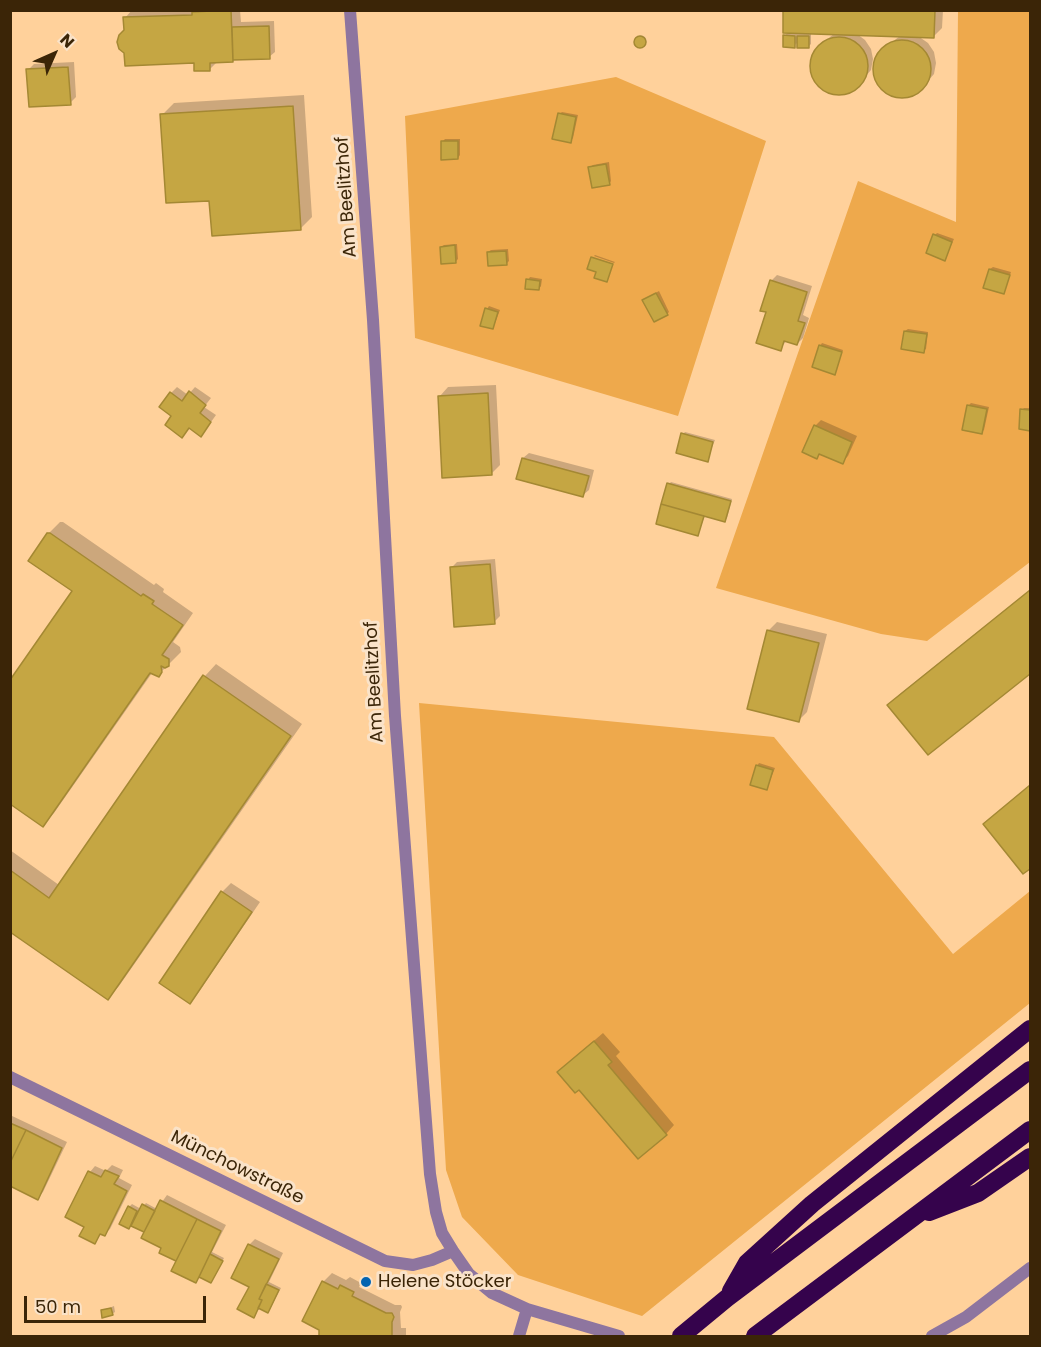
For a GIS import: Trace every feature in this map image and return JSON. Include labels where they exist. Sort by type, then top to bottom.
[{"type":"highway","points":[[727,1298],[747,1263],[812,1203],[1030,1029]]},
{"type":"highway","points":[[681,1336],[727,1298],[1030,1070]]},
{"type":"highway","points":[[755,1336],[1030,1130]]},
{"type":"highway","points":[[908,1220],[978,1193],[1030,1157]]},
{"type":"street","name":"Am Beelitzhof","points":[[350,10],[371,296],[395,716],[430,1174],[442,1233],[469,1274],[492,1293],[527,1309],[615,1335]]},
{"type":"street","name":"Münchowstraße","points":[[10,1077],[385,1261],[413,1265],[453,1251]]},
{"type":"street","points":[[932,1336],[966,1317],[1030,1268]]},
{"type":"street","points":[[519,1336],[527,1309]]},
{"type":"shaded area","points":[[958,11],[1030,11],[1030,562],[927,641],[881,634],[716,588],[858,181],[956,222]]},
{"type":"shaded area","points":[[616,77],[766,141],[678,416],[415,338],[405,116]]},
{"type":"shaded area","points":[[419,703],[774,737],[953,954],[1030,891],[1030,1003],[642,1316],[518,1275],[462,1217],[446,1170]]},
{"type":"building","points":[[231,10],[233,62],[210,63],[210,71],[194,71],[194,63],[125,66],[124,53],[119,49],[117,42],[124,30],[123,17],[192,15],[192,12]]},
{"type":"building","points":[[783,10],[935,11],[934,38],[783,33]]},
{"type":"building","points":[[269,26],[270,59],[233,60],[232,27]]},
{"type":"building","points":[[783,35],[795,36],[795,48],[783,47]]},
{"type":"building","points":[[640,36],[646,42],[640,48],[634,42]]},
{"type":"building","points":[[797,36],[809,36],[809,48],[797,48]]},
{"type":"building","points":[[839,37],[850,39],[863,50],[868,66],[866,77],[855,90],[839,95],[828,93],[815,82],[810,66],[812,55],[823,42]]},
{"type":"building","points":[[902,40],[918,45],[926,53],[931,69],[926,85],[918,93],[902,98],[886,93],[878,85],[873,69],[878,53],[886,45]]},
{"type":"building","points":[[68,67],[71,105],[29,107],[26,69]]},
{"type":"building","points":[[293,106],[301,230],[212,236],[209,201],[166,203],[160,114]]},
{"type":"building","points":[[558,113],[576,117],[571,143],[552,139]]},
{"type":"building","points":[[441,141],[458,141],[458,159],[441,160]]},
{"type":"building","points":[[606,164],[610,185],[592,188],[588,167]]},
{"type":"building","points":[[933,234],[952,242],[945,261],[926,253]]},
{"type":"building","points":[[455,245],[456,263],[441,264],[440,247]]},
{"type":"building","points":[[506,251],[507,265],[488,266],[487,252]]},
{"type":"building","points":[[591,257],[613,264],[607,282],[594,278],[596,272],[587,269]]},
{"type":"building","points":[[989,269],[1010,275],[1004,294],[983,288]]},
{"type":"building","points":[[526,279],[540,281],[539,290],[525,289]]},
{"type":"building","points":[[770,280],[807,292],[798,321],[805,323],[797,345],[784,341],[781,351],[756,343],[766,312],[760,311]]},
{"type":"building","points":[[656,293],[668,315],[654,322],[642,300]]},
{"type":"building","points":[[485,308],[498,312],[493,329],[480,326]]},
{"type":"building","points":[[904,331],[927,334],[924,353],[901,349]]},
{"type":"building","points":[[819,345],[842,352],[835,375],[812,367]]},
{"type":"building","points":[[189,391],[206,405],[200,413],[211,422],[201,437],[189,428],[182,438],[165,425],[171,416],[159,407],[170,392],[182,401]]},
{"type":"building","points":[[488,393],[492,475],[442,478],[438,396]]},
{"type":"building","points":[[967,405],[987,409],[982,434],[962,430]]},
{"type":"building","points":[[1020,409],[1030,410],[1030,431],[1019,429]]},
{"type":"building","points":[[814,425],[852,442],[843,464],[819,454],[817,459],[802,452]]},
{"type":"building","points":[[681,433],[713,442],[708,462],[676,453]]},
{"type":"building","points":[[522,458],[589,476],[583,497],[516,479]]},
{"type":"building","points":[[667,483],[731,501],[725,522],[661,504]]},
{"type":"building","points":[[661,504],[704,516],[698,536],[656,524]]},
{"type":"building","points":[[47,533],[141,596],[143,594],[154,601],[152,604],[183,625],[162,655],[169,659],[169,666],[165,668],[161,666],[162,672],[159,677],[150,673],[43,827],[10,804],[10,680],[72,591],[28,561]]},
{"type":"building","points":[[490,564],[495,624],[454,627],[450,567]]},
{"type":"building","points":[[1030,590],[1030,674],[928,755],[887,705]]},
{"type":"building","points":[[767,630],[819,643],[799,722],[747,709]]},
{"type":"building","points":[[203,675],[291,736],[108,1000],[10,932],[10,870],[49,898]]},
{"type":"building","points":[[756,765],[773,770],[767,790],[750,785]]},
{"type":"building","points":[[1030,785],[1030,869],[1023,874],[983,824]]},
{"type":"building","points":[[221,891],[252,912],[190,1004],[159,983]]},
{"type":"building","points":[[594,1041],[612,1062],[608,1065],[667,1135],[638,1159],[579,1090],[575,1093],[557,1072]]},
{"type":"building","points":[[10,1123],[26,1130],[10,1163]]},
{"type":"building","points":[[26,1130],[62,1148],[38,1200],[10,1186],[10,1163]]},
{"type":"building","points":[[105,1170],[119,1176],[114,1184],[127,1191],[105,1236],[100,1234],[95,1244],[79,1236],[84,1227],[65,1217],[88,1171],[101,1177]]},
{"type":"building","points":[[160,1200],[197,1219],[176,1261],[159,1253],[161,1248],[141,1238]]},
{"type":"building","points":[[142,1204],[155,1211],[144,1232],[131,1226]]},
{"type":"building","points":[[128,1206],[137,1211],[129,1229],[119,1224]]},
{"type":"building","points":[[197,1219],[221,1231],[196,1283],[171,1271]]},
{"type":"building","points":[[248,1244],[279,1259],[259,1299],[262,1300],[254,1318],[237,1309],[249,1287],[231,1278]]},
{"type":"building","points":[[210,1254],[223,1261],[211,1283],[199,1277]]},
{"type":"building","points":[[322,1281],[338,1289],[340,1285],[354,1292],[352,1296],[386,1313],[392,1313],[394,1317],[392,1336],[319,1336],[319,1330],[302,1321]]},
{"type":"building","points":[[266,1284],[279,1290],[268,1313],[258,1308],[262,1300],[259,1299]]},
{"type":"building","points":[[111,1308],[113,1315],[102,1318],[101,1310]]},
{"type":"place","name":"Helene Stöcker","points":[[366,1282]]}]
